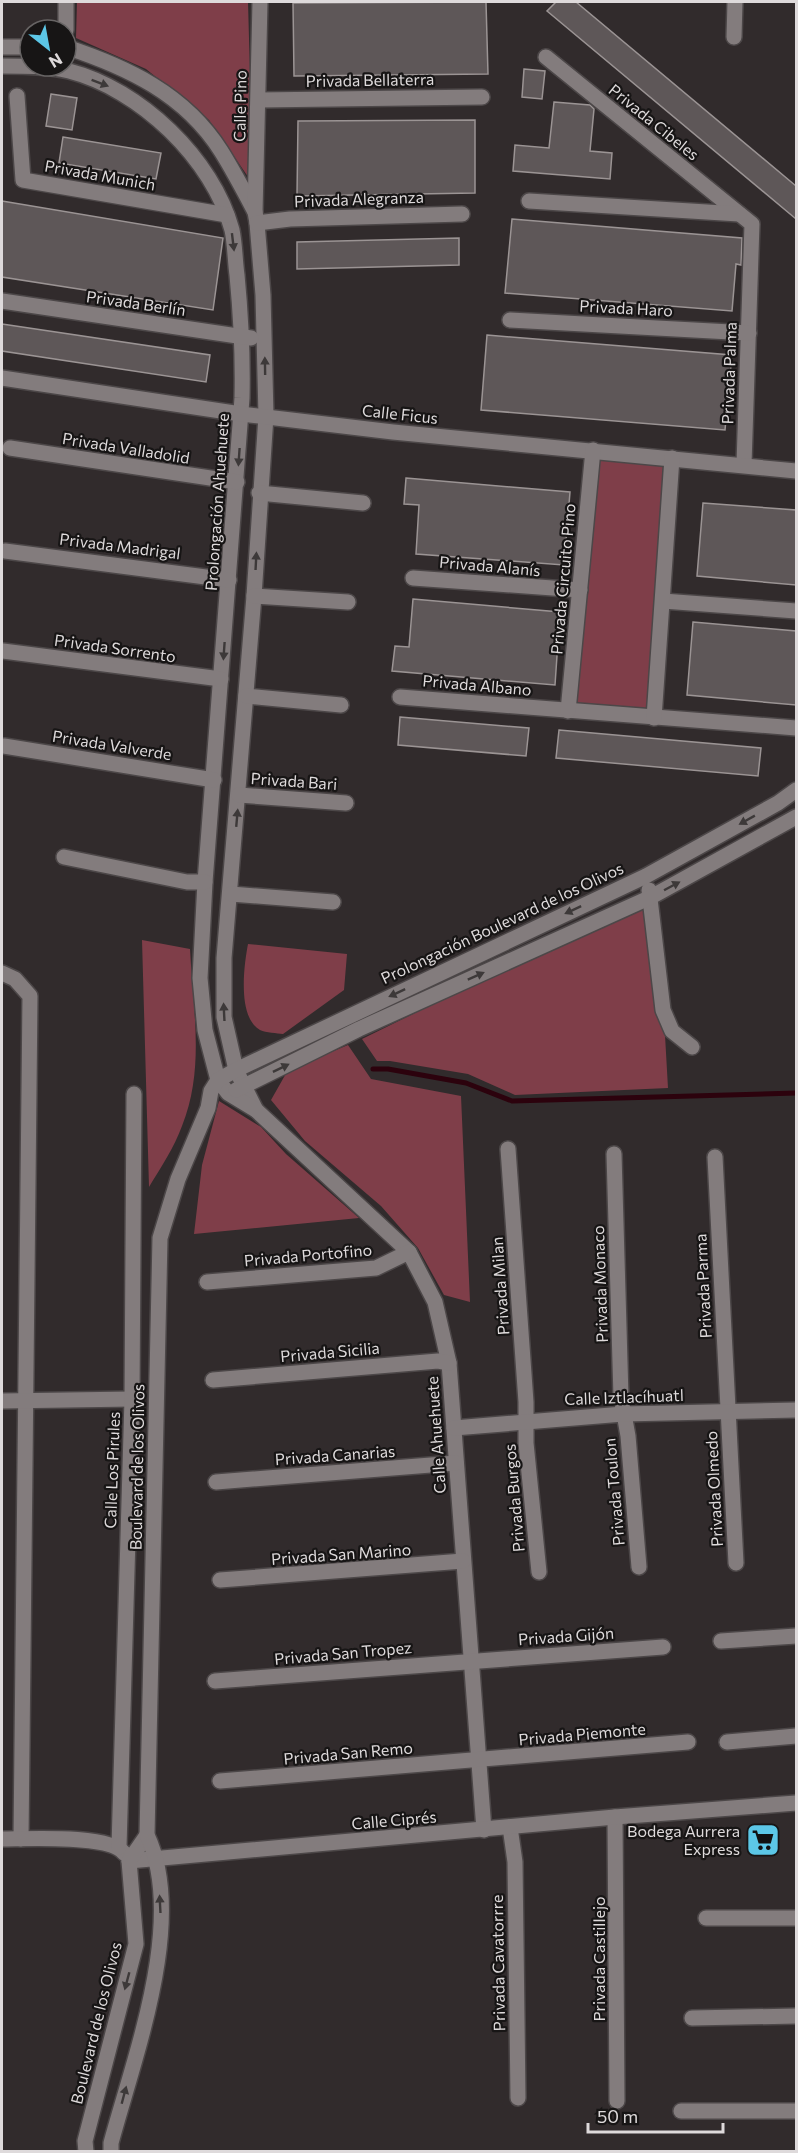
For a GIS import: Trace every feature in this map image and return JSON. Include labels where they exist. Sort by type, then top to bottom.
[{"type":"street","points":[[66,2],[66,18]]},
{"type":"street","name":"Calle Pino","points":[[256,217],[260,2]]},
{"type":"street","points":[[735,2],[735,37]]},
{"type":"street","points":[[2,47],[18,47]]},
{"type":"street","points":[[78,52],[138,74],[173,98],[201,124],[221,150],[256,217],[266,416],[239,795],[224,958],[224,1017],[236,1070]]},
{"type":"street","name":"Privada Cibeles","points":[[546,57],[752,224],[751,284]]},
{"type":"street","name":"Prolongación Ahuehuete","points":[[2,66],[18,67]]},
{"type":"street","name":"Prolongación Ahuehuete","points":[[78,74],[122,91],[180,141],[202,167],[232,233],[244,337],[241,414],[205,882],[200,978],[205,1030],[218,1080]]},
{"type":"street","name":"Privada Munich","points":[[17,96],[23,180],[222,215]]},
{"type":"street","name":"Privada Bellaterra","points":[[259,100],[482,97]]},
{"type":"street","points":[[529,201],[739,214]]},
{"type":"street","name":"Privada Alegranza","points":[[256,217],[290,219],[462,214]]},
{"type":"street","name":"Privada Palma","points":[[744,464],[744,333],[751,284]]},
{"type":"street","name":"Privada Berlín","points":[[2,301],[264,341]]},
{"type":"street","name":"Privada Haro","points":[[510,320],[744,333]]},
{"type":"street","name":"Calle Ficus","points":[[2,378],[241,414],[393,432],[744,464],[796,471]]},
{"type":"street","name":"Privada Valladolid","points":[[10,448],[237,482]]},
{"type":"street","name":"Privada Circuito Pino","points":[[568,711],[593,450]]},
{"type":"street","points":[[654,718],[672,458]]},
{"type":"street","points":[[259,493],[363,503]]},
{"type":"street","name":"Privada Madrigal","points":[[5,551],[229,580]]},
{"type":"street","name":"Privada Alanís","points":[[413,578],[580,590]]},
{"type":"street","points":[[254,596],[348,602]]},
{"type":"street","points":[[663,601],[796,611]]},
{"type":"street","name":"Privada Sorrento","points":[[3,651],[221,679]]},
{"type":"street","points":[[246,696],[341,705]]},
{"type":"street","name":"Privada Albano","points":[[400,697],[796,728]]},
{"type":"street","name":"Privada Valverde","points":[[4,746],[214,780]]},
{"type":"street","name":"Prolongación Boulevard de los Olivos","points":[[218,1080],[646,876],[796,790]]},
{"type":"street","name":"Privada Bari","points":[[239,795],[346,803]]},
{"type":"street","points":[[208,1108],[228,1093],[358,1029],[651,897],[796,817]]},
{"type":"street","points":[[63,857],[187,882],[205,882]]},
{"type":"street","points":[[646,876],[651,897],[663,1010],[672,1031],[692,1047]]},
{"type":"street","points":[[231,894],[333,902]]},
{"type":"street","points":[[2,973],[15,979],[30,996],[21,1839]]},
{"type":"street","name":"Calle Ahuehuete","points":[[236,1070],[256,1110]]},
{"type":"street","name":"Calle Ahuehuete","points":[[218,1080],[228,1093],[256,1110],[409,1252],[435,1302],[449,1364],[484,1830]]},
{"type":"street","name":"Boulevard de los Olivos","points":[[111,2151],[111,2143],[156,1977],[161,1926],[158,1858],[147,1835],[160,1238],[178,1179],[208,1108],[211,1091],[218,1080]]},
{"type":"street","name":"Calle Los Pirules","points":[[119,1847],[132,1400],[134,1094]]},
{"type":"street","name":"Privada Milan","points":[[508,1149],[525,1420]]},
{"type":"street","name":"Privada Monaco","points":[[614,1154],[623,1414]]},
{"type":"street","name":"Privada Parma","points":[[715,1157],[727,1412]]},
{"type":"street","name":"Privada Portofino","points":[[207,1282],[376,1268],[409,1252]]},
{"type":"street","name":"Privada Sicilia","points":[[213,1380],[438,1361],[449,1364]]},
{"type":"street","points":[[2,1401],[132,1400]]},
{"type":"street","name":"Calle Iztlacíhuatl","points":[[454,1428],[525,1420],[623,1414],[796,1410]]},
{"type":"street","name":"Privada Olmedo","points":[[727,1412],[736,1563]]},
{"type":"street","name":"Privada Toulon","points":[[623,1414],[628,1436],[639,1567]]},
{"type":"street","name":"Privada Burgos","points":[[525,1420],[539,1572]]},
{"type":"street","name":"Privada Canarias","points":[[216,1482],[456,1463]]},
{"type":"street","name":"Privada San Marino","points":[[220,1580],[464,1561]]},
{"type":"street","points":[[721,1641],[796,1636]]},
{"type":"street","name":"Privada Gijón","points":[[473,1661],[663,1647]]},
{"type":"street","name":"Privada San Tropez","points":[[215,1681],[473,1661]]},
{"type":"street","points":[[726,1742],[796,1736]]},
{"type":"street","name":"Privada Piemonte","points":[[479,1761],[688,1742]]},
{"type":"street","name":"Privada San Remo","points":[[220,1781],[479,1761]]},
{"type":"street","name":"Calle Ciprés","points":[[129,1861],[796,1803]]},
{"type":"street","name":"Privada Castillejo","points":[[615,1817],[617,2101]]},
{"type":"street","name":"Privada Cavatorrre","points":[[510,1827],[515,1862],[518,2098]]},
{"type":"street","points":[[2,1839],[96,1841],[119,1847],[129,1861],[147,1835]]},
{"type":"street","name":"Boulevard de los Olivos","points":[[86,2151],[85,2141],[136,1944],[129,1861]]},
{"type":"street","points":[[706,1918],[796,1918]]},
{"type":"street","points":[[692,2018],[796,2016]]},
{"type":"street","points":[[681,2111],[796,2111]]},
{"type":"shaded area","points":[[77,2],[248,2],[253,184],[209,120],[146,69],[78,39]]},
{"type":"shaded area","points":[[593,458],[671,465],[655,716],[569,710]]},
{"type":"shaded area","points":[[657,894],[668,1088],[515,1095],[468,1074],[390,1061],[377,1061],[362,1039]]},
{"type":"shaded area","points":[[142,940],[190,949],[196,1039],[189,1104],[175,1142],[149,1187]]},
{"type":"shaded area","points":[[248,944],[347,954],[344,990],[283,1034],[260,1030],[248,1014],[245,1003],[244,977]]},
{"type":"shaded area","points":[[348,1045],[371,1079],[461,1096],[470,1302],[444,1295],[418,1248],[381,1206],[305,1141],[271,1100],[288,1070]]},
{"type":"shaded area","points":[[219,1101],[261,1127],[286,1154],[359,1218],[194,1234],[202,1165]]},
{"type":"building","points":[[486,2],[488,74],[294,76],[293,3]]},
{"type":"building","points":[[556,2],[576,2],[796,186],[796,219],[547,11]]},
{"type":"building","points":[[524,69],[545,71],[542,99],[522,97]]},
{"type":"building","points":[[51,94],[77,98],[72,130],[46,126]]},
{"type":"building","points":[[554,102],[590,105],[594,109],[590,151],[612,153],[610,179],[513,171],[515,145],[549,148]]},
{"type":"building","points":[[475,120],[475,193],[297,196],[298,121]]},
{"type":"building","points":[[63,137],[161,153],[156,179],[59,163]]},
{"type":"building","points":[[2,201],[223,238],[213,310],[2,277]]},
{"type":"building","points":[[512,219],[742,238],[741,265],[736,264],[732,311],[505,293]]},
{"type":"building","points":[[459,238],[459,265],[297,269],[297,242]]},
{"type":"building","points":[[2,324],[210,355],[206,382],[2,351]]},
{"type":"building","points":[[487,335],[732,355],[725,430],[481,410]]},
{"type":"building","points":[[406,478],[570,492],[564,565],[416,554],[419,505],[404,504]]},
{"type":"building","points":[[703,503],[796,510],[796,585],[697,576]]},
{"type":"building","points":[[413,599],[560,612],[555,685],[392,671],[395,646],[409,647]]},
{"type":"building","points":[[693,622],[796,631],[796,705],[687,695]]},
{"type":"building","points":[[400,717],[529,728],[526,756],[398,745]]},
{"type":"building","points":[[559,730],[761,748],[758,776],[556,758]]},
{"type":"waterway","points":[[373,1069],[388,1069],[466,1083],[512,1101],[796,1093]]},
{"type":"place","name":"Bodega Aurrera Express","points":[[763,1840]]}]
